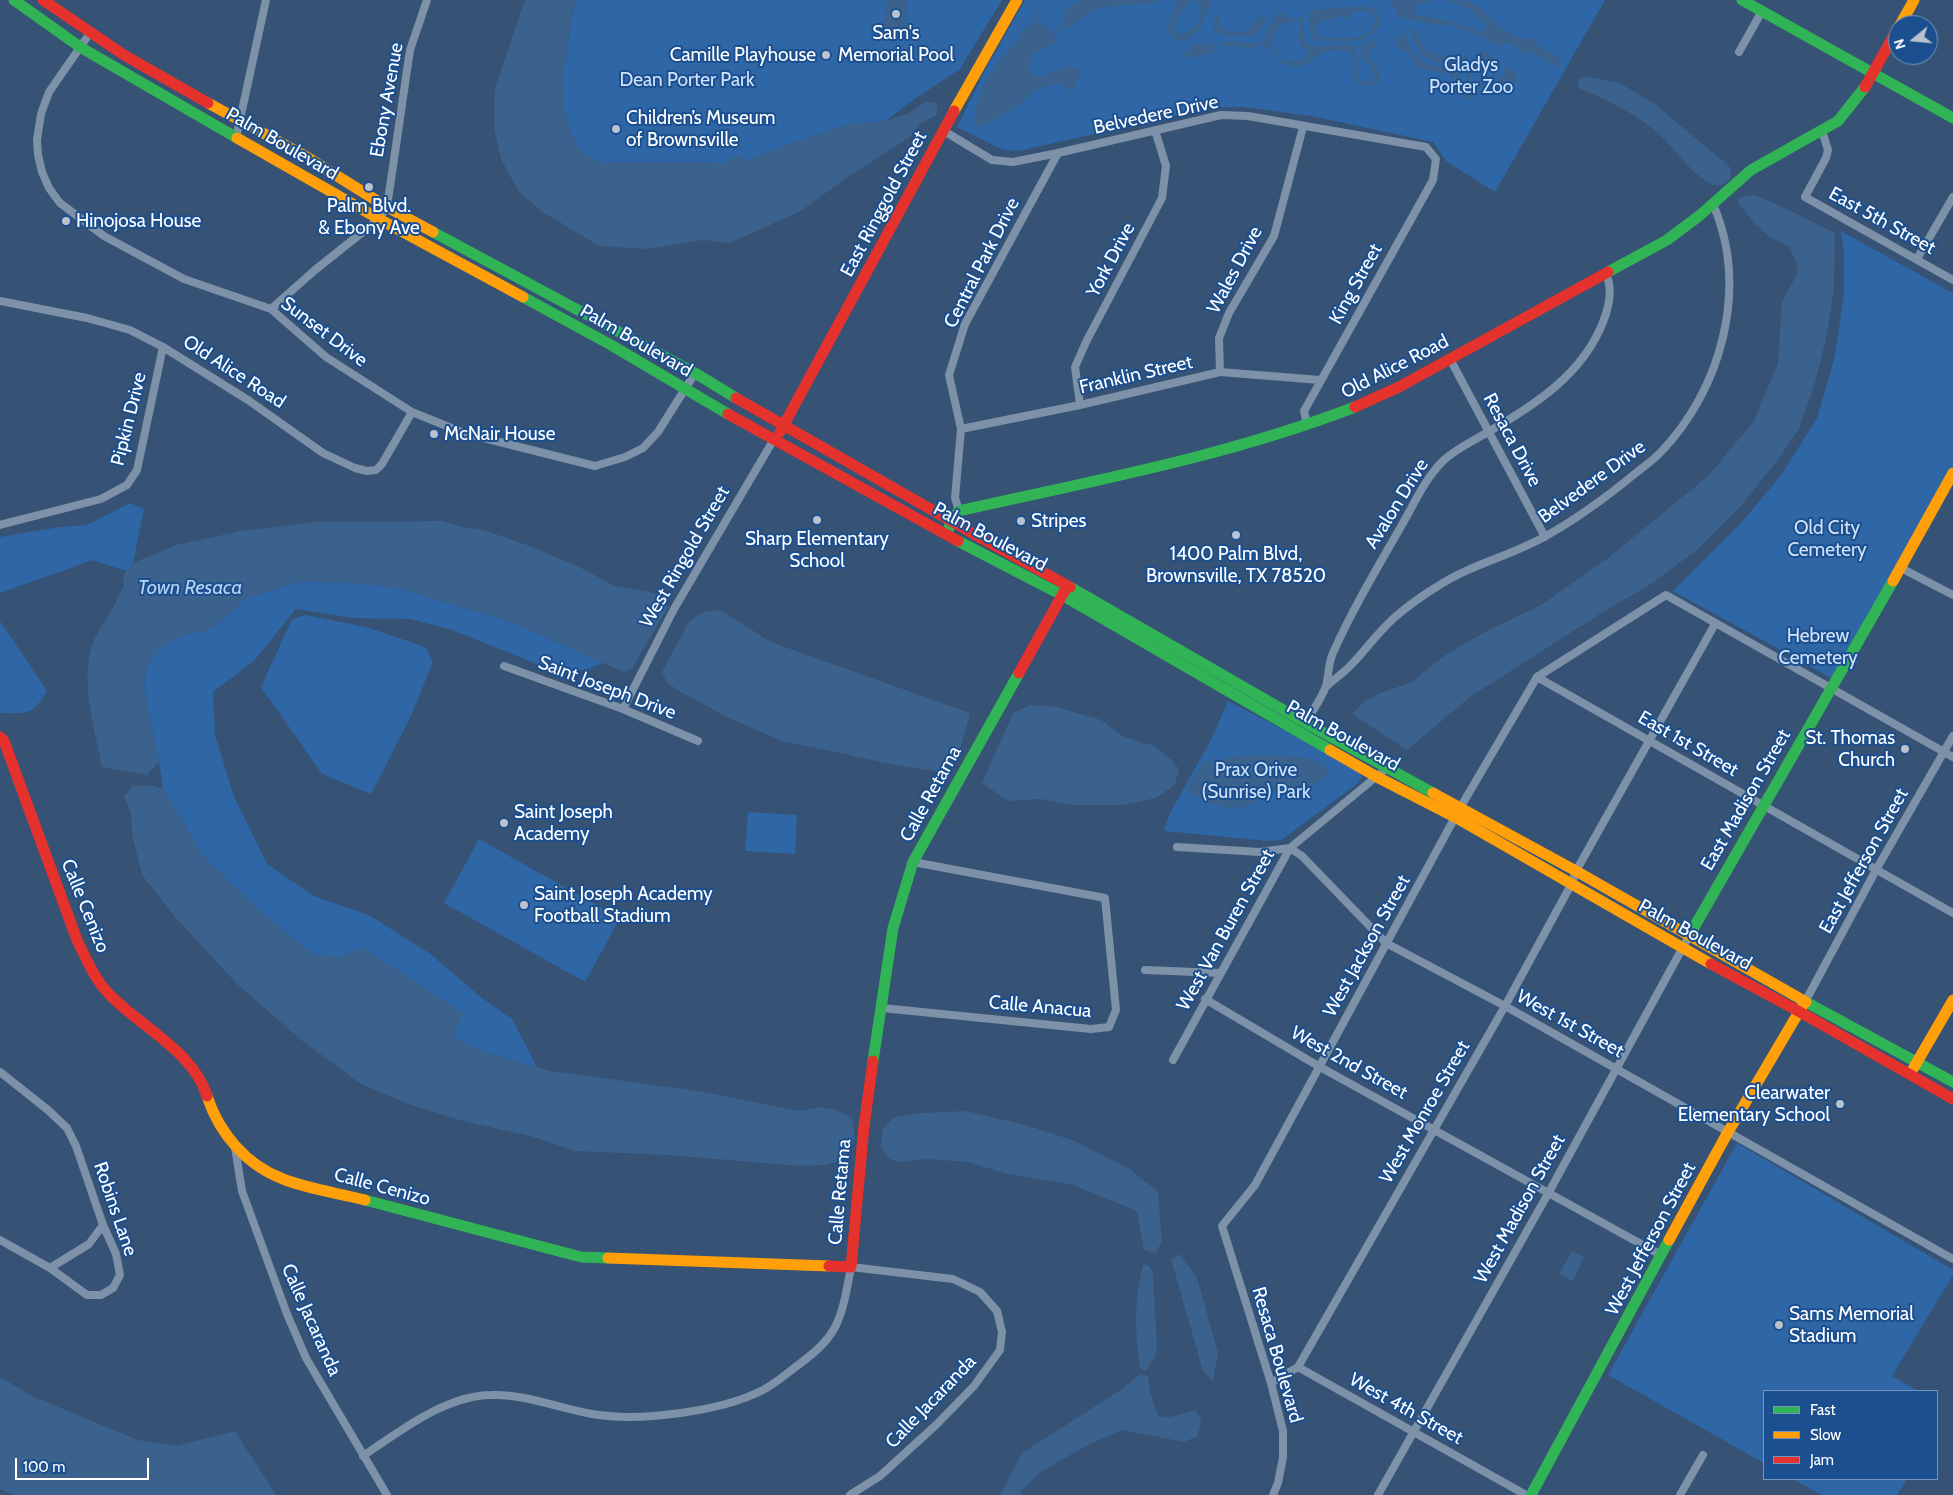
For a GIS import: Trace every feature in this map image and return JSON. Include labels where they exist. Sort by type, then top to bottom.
[{"type":"main road","name":"Palm Boulevard","points":[[14,0],[80,47],[236,138],[379,219],[611,345],[685,390],[947,535],[1065,590],[1388,767],[1572,883],[1682,949],[1953,1082]]},
{"type":"main road","name":"Palm Boulevard","points":[[43,0],[90,34],[241,122],[305,156],[386,207],[695,373],[950,521],[1377,777],[1458,812],[1576,871],[1634,904],[1689,936],[1909,1074],[1953,1099]]},
{"type":"main road","name":"East Ringgold Street","points":[[784,426],[1017,0]]},
{"type":"main road","points":[[1742,0],[1953,118]]},
{"type":"main road","name":"Old Alice Road","points":[[1905,15],[1914,0]]},
{"type":"main road","name":"Old Alice Road","points":[[959,511],[1164,464],[1249,442],[1366,404],[1668,240],[1751,170],[1822,131],[1850,111],[1888,45]]},
{"type":"main road","name":"West Ringold Street","points":[[774,439],[784,426]]},
{"type":"main road","name":"East Madison Street","points":[[1689,936],[1762,805],[1901,568],[1953,472]]},
{"type":"main road","points":[[947,535],[950,521],[959,511]]},
{"type":"main road","name":"Calle Retama","points":[[851,1267],[864,1126],[893,928],[913,862],[1065,590]]},
{"type":"main road","name":"Calle Cenizo","points":[[0,737],[4,741],[77,940],[92,971],[110,994],[186,1062],[200,1079],[213,1114],[235,1146],[251,1161],[267,1172],[283,1179],[581,1257],[851,1267]]},
{"type":"main road","points":[[1628,917],[1634,904]]},
{"type":"main road","points":[[1909,1074],[1953,1000]]},
{"type":"main road","name":"West Jefferson Street","points":[[1531,1495],[1728,1132],[1802,1007]]},
{"type":"street","points":[[236,138],[266,0]]},
{"type":"street","name":"Ebony Avenue","points":[[386,207],[410,50],[427,0]]},
{"type":"street","points":[[1739,52],[1762,11]]},
{"type":"street","name":"Sunset Drive","points":[[90,34],[49,92],[41,114],[38,140],[42,172],[49,188],[60,203],[104,236],[184,279],[271,310],[326,357],[412,412],[464,433],[595,466],[625,457],[643,448],[658,432],[695,373]]},
{"type":"street","name":"Belvedere Drive","points":[[944,131],[992,160],[1013,162],[1058,154],[1221,115],[1248,116],[1426,147],[1436,160]]},
{"type":"street","name":"Wales Drive","points":[[1220,372],[1219,338],[1228,313],[1274,236],[1303,127]]},
{"type":"street","name":"York Drive","points":[[1080,405],[1075,368],[1086,342],[1162,198],[1166,166],[1155,130]]},
{"type":"street","name":"East 5th Street","points":[[1822,131],[1828,150],[1826,158],[1805,197],[1953,280]]},
{"type":"street","name":"Central Park Drive","points":[[959,511],[955,498],[961,429],[950,374],[965,324],[1058,154]]},
{"type":"street","name":"King Street","points":[[1307,424],[1304,410],[1433,180],[1436,160]]},
{"type":"street","points":[[1918,259],[1953,197]]},
{"type":"street","name":"Belvedere Drive","points":[[1326,687],[1348,668],[1395,617],[1439,585],[1462,573],[1519,550],[1545,536],[1622,485],[1660,453],[1681,427],[1712,374],[1724,331],[1729,298],[1728,267],[1725,249],[1713,204]]},
{"type":"street","points":[[271,310],[315,270],[379,219],[386,207]]},
{"type":"street","name":"Avalon Drive","points":[[1306,722],[1326,687],[1332,655],[1428,478],[1443,461],[1459,449],[1532,405],[1560,383],[1582,361],[1598,336],[1606,315],[1610,298],[1609,281],[1606,274]]},
{"type":"street","name":"Old Alice Road","points":[[0,300],[87,318],[130,330],[163,347],[248,400],[323,453],[355,468],[368,471],[376,470],[382,464],[412,412]]},
{"type":"street","name":"Pipkin Drive","points":[[0,524],[101,499],[127,485],[136,470],[163,347]]},
{"type":"street","name":"Resaca Drive","points":[[1450,359],[1545,536]]},
{"type":"street","name":"Franklin Street","points":[[961,429],[1080,405],[1220,372],[1320,380]]},
{"type":"street","name":"West Ringold Street","points":[[622,709],[674,609],[774,439]]},
{"type":"street","points":[[1901,568],[1953,596]]},
{"type":"street","points":[[1537,677],[1666,595],[1953,757]]},
{"type":"street","name":"West Monroe Street","points":[[1298,1367],[1505,1006],[1572,883],[1576,871],[1715,624]]},
{"type":"street","name":"Saint Joseph Drive","points":[[504,666],[622,709],[698,741]]},
{"type":"street","name":"East 1st Street","points":[[1537,677],[1953,913]]},
{"type":"street","name":"West Jackson Street","points":[[1222,1226],[1255,1185],[1458,812],[1537,677]]},
{"type":"street","name":"East Jefferson Street","points":[[1802,1007],[1876,870],[1953,736]]},
{"type":"street","name":"West Van Buren Street","points":[[1173,1060],[1290,848],[1388,767]]},
{"type":"street","points":[[1177,847],[1260,852],[1290,848]]},
{"type":"street","name":"West 1st Street","points":[[1290,848],[1302,856],[1386,943],[1505,1006],[1953,1259]]},
{"type":"street","name":"Calle Anacua","points":[[882,1008],[1091,1029],[1109,1027],[1116,1010],[1105,898],[913,862]]},
{"type":"street","name":"West Madison Street","points":[[1378,1495],[1549,1192],[1615,1068],[1689,936]]},
{"type":"street","points":[[1145,970],[1190,974],[1220,973]]},
{"type":"street","name":"West 2nd Street","points":[[1206,999],[1320,1066],[1662,1255]]},
{"type":"street","name":"Robins Lane","points":[[0,1072],[48,1110],[67,1128],[76,1146],[103,1226],[116,1254],[120,1275],[113,1288],[101,1295],[87,1295],[50,1268],[0,1240]]},
{"type":"street","name":"Calle Jacaranda","points":[[235,1146],[242,1191],[306,1358],[387,1495]]},
{"type":"street","points":[[50,1268],[89,1244],[103,1226]]},
{"type":"street","name":"Resaca Boulevard","points":[[1222,1226],[1271,1383],[1283,1431],[1283,1457],[1278,1483],[1273,1495]]},
{"type":"street","name":"Calle Cenizo","points":[[851,1267],[953,1279],[980,1292],[997,1311]]},
{"type":"street","name":"Calle Retama","points":[[363,1456],[419,1419],[456,1401],[490,1394],[530,1398],[592,1414],[635,1418],[696,1410],[731,1402],[763,1390],[818,1350],[835,1328],[844,1300],[851,1267]]},
{"type":"street","name":"Calle Jacaranda","points":[[850,1495],[880,1476],[936,1426],[974,1386],[1000,1350],[1002,1332],[997,1311]]},
{"type":"street","points":[[1271,1383],[1298,1367]]},
{"type":"street","name":"West 4th Street","points":[[1298,1367],[1526,1495]]},
{"type":"street","points":[[1680,1495],[1703,1455]]},
{"type":"green space","name":"Dean Porter Park","points":[[577,0],[1002,0],[960,69],[910,102],[886,121],[851,124],[784,146],[747,161],[736,156],[730,163],[602,162],[585,155],[576,145],[564,112],[562,80],[573,11]]},
{"type":"green space","name":"Gladys Porter Zoo","points":[[1025,0],[1605,0],[1495,192],[1446,161],[1433,142],[1311,116],[1244,107],[1219,107],[1019,151],[1003,150],[957,127],[987,67]]},
{"type":"green space","name":"Old City Cemetery","points":[[1841,231],[1953,293],[1953,469],[1835,680],[1673,591],[1742,522],[1782,474],[1817,418],[1835,356],[1844,293],[1844,253]]},
{"type":"green space","points":[[130,503],[144,509],[133,563],[126,571],[93,560],[0,593],[0,537],[60,527],[87,525]]},
{"type":"green space","points":[[304,581],[368,584],[406,590],[519,625],[603,663],[587,669],[565,672],[547,668],[452,630],[410,619],[354,618],[296,609],[254,661],[213,692],[215,735],[233,794],[267,864],[314,896],[369,915],[429,953],[482,998],[512,1019],[537,1067],[486,1053],[453,1037],[341,957],[312,954],[259,910],[204,857],[163,789],[144,689],[145,671],[150,661],[161,646],[183,635],[205,631],[220,622],[246,598]]},
{"type":"green space","points":[[306,615],[370,628],[425,647],[433,662],[411,716],[371,794],[322,774],[261,687],[292,619]]},
{"type":"green space","points":[[0,621],[47,691],[38,705],[23,713],[0,713]]},
{"type":"green space","name":"Prax Orive (Sunrise) Park","points":[[1228,701],[1359,769],[1362,777],[1356,785],[1281,840],[1268,841],[1164,831],[1170,813],[1212,738]]},
{"type":"green space","points":[[748,812],[797,815],[795,854],[745,851]]},
{"type":"green space","points":[[479,839],[620,918],[585,982],[444,903]]},
{"type":"green space","name":"Sams Memorial Stadium","points":[[1737,1143],[1953,1270],[1953,1275],[1892,1376],[1916,1390],[1763,1390],[1763,1462],[1608,1375]]},
{"type":"green space","points":[[1795,1480],[1906,1480],[1897,1495],[1822,1495]]},
{"type":"water","points":[[525,0],[577,0],[573,11],[562,80],[564,112],[576,145],[585,155],[602,162],[730,163],[731,158],[736,156],[747,160],[851,124],[886,121],[907,114],[927,101],[938,103],[936,115],[919,125],[910,137],[845,179],[801,211],[730,243],[703,240],[647,249],[599,246],[543,212],[519,192],[501,159],[494,128],[495,88]]},
{"type":"water","name":"Sam's Memorial Pool","points":[[887,0],[908,0],[904,31],[883,28]]},
{"type":"water","points":[[1079,0],[1162,0],[1099,9],[1065,29],[1063,16]]},
{"type":"water","points":[[1175,0],[1212,0],[1201,27],[1187,41],[1173,39],[1171,33],[1166,30],[1174,14]],"holes":[[[1191,1],[1198,2],[1201,14],[1197,24],[1188,31],[1177,34],[1173,30],[1180,14]]]},
{"type":"water","points":[[1385,0],[1436,0],[1414,6],[1417,15],[1450,21],[1483,32],[1486,26],[1483,21],[1468,9],[1444,0],[1468,1],[1477,6],[1509,33],[1528,39],[1539,38],[1526,57],[1512,43],[1494,45],[1487,38],[1450,25],[1430,24],[1399,17],[1392,3]]},
{"type":"water","points":[[1362,6],[1375,9],[1382,22],[1370,36],[1362,39],[1343,42],[1314,40],[1311,38],[1308,14],[1314,10]],"holes":[[[1354,11],[1370,12],[1375,17],[1374,26],[1363,35],[1346,38],[1320,38],[1315,33],[1319,25],[1329,19],[1342,16],[1347,20]]]},
{"type":"water","points":[[1278,12],[1283,12],[1283,17],[1303,18],[1305,42],[1311,46],[1356,45],[1359,80],[1367,82],[1375,78],[1369,63],[1362,58],[1361,45],[1376,40],[1375,48],[1369,49],[1368,55],[1379,71],[1379,82],[1365,85],[1355,80],[1351,50],[1322,53],[1309,62],[1297,66],[1286,65],[1281,62],[1270,48],[1263,45],[1247,50],[1240,46],[1223,46],[1220,52],[1219,42],[1253,42],[1256,45],[1267,38],[1266,33]],"holes":[[[1298,20],[1301,23],[1298,34],[1301,47],[1308,54],[1299,60],[1280,60],[1272,46],[1272,38],[1281,24]]]},
{"type":"water","points":[[1217,14],[1222,16],[1219,24],[1222,30],[1239,32],[1250,28],[1257,18],[1266,16],[1263,26],[1256,34],[1237,36],[1223,35],[1214,31],[1213,25]]},
{"type":"water","points":[[1035,22],[1043,24],[1048,28],[1056,41],[1045,49],[1035,51],[1029,62],[1030,73],[1042,76],[1067,67],[1081,69],[1072,94],[1065,85],[1044,86],[982,127],[975,125],[976,109],[987,80],[1026,26]]},
{"type":"water","points":[[1409,28],[1415,30],[1425,51],[1457,59],[1467,54],[1468,56],[1460,65],[1440,63],[1426,58],[1416,47]]},
{"type":"water","points":[[1404,31],[1413,52],[1418,58],[1429,64],[1458,71],[1463,85],[1468,91],[1480,90],[1497,83],[1509,67],[1515,72],[1518,80],[1513,84],[1465,99],[1449,73],[1418,67],[1411,56],[1394,43]]},
{"type":"water","points":[[1214,42],[1214,55],[1203,54],[1193,59],[1182,54],[1195,45]]},
{"type":"water","points":[[1482,50],[1499,62],[1500,67],[1492,81],[1477,87],[1469,86],[1465,68]],"holes":[[[1487,62],[1495,66],[1491,79],[1477,85],[1471,84],[1469,68],[1477,63]]]},
{"type":"water","points":[[1584,76],[1620,83],[1656,105],[1726,162],[1730,168],[1730,178],[1722,185],[1711,184],[1704,180],[1664,139],[1645,123],[1612,103],[1578,88],[1579,80]]},
{"type":"water","points":[[1754,195],[1835,233],[1834,289],[1826,340],[1814,386],[1799,429],[1777,461],[1740,507],[1698,549],[1651,584],[1600,614],[1470,697],[1407,750],[1352,714],[1365,701],[1380,693],[1410,683],[1447,654],[1487,631],[1541,605],[1608,558],[1708,476],[1754,421],[1778,363],[1782,301],[1796,276],[1797,265],[1790,248],[1769,236],[1756,225],[1737,202],[1740,197]]},
{"type":"water","name":"Town Resaca","points":[[442,521],[483,530],[527,545],[579,567],[615,586],[650,592],[664,597],[668,607],[633,667],[629,671],[623,672],[519,625],[406,590],[368,584],[304,581],[246,598],[220,622],[205,631],[183,635],[161,647],[145,671],[144,689],[159,762],[147,775],[102,767],[88,690],[89,659],[92,645],[124,587],[123,578],[126,571],[133,563],[176,545],[241,531],[315,522]]},
{"type":"water","points":[[720,610],[771,642],[970,713],[961,746],[943,772],[901,766],[782,741],[727,717],[681,692],[667,683],[662,672],[688,623],[702,612]]},
{"type":"water","points":[[1030,705],[1057,707],[1101,720],[1124,737],[1155,746],[1172,760],[1179,769],[1175,785],[1156,798],[1123,805],[1073,805],[1040,799],[1008,801],[982,783],[1013,713]]},
{"type":"water","points":[[1244,755],[1300,757],[1320,763],[1329,769],[1326,776],[1313,786],[1296,789],[1286,786],[1270,792],[1246,807],[1226,808],[1206,802],[1186,790],[1203,763]]},
{"type":"water","points":[[133,786],[154,786],[163,789],[204,857],[259,910],[312,954],[341,957],[362,947],[463,1013],[454,1037],[486,1053],[551,1071],[698,1091],[798,1111],[820,1107],[836,1110],[852,1118],[855,1138],[846,1159],[827,1165],[799,1166],[669,1155],[575,1151],[534,1137],[463,1121],[411,1105],[361,1084],[301,1040],[236,983],[175,917],[142,875],[132,834],[131,814],[124,796]]},
{"type":"water","points":[[966,1111],[1026,1125],[1075,1141],[1130,1169],[1158,1192],[1162,1242],[1155,1253],[1144,1250],[1137,1211],[1073,1185],[1004,1173],[968,1162],[927,1159],[901,1162],[889,1159],[881,1147],[883,1128],[894,1117],[923,1113]]},
{"type":"water","points":[[1572,1251],[1584,1257],[1573,1281],[1559,1274]]},
{"type":"water","points":[[1179,1254],[1197,1278],[1218,1352],[1213,1382],[1203,1371],[1171,1259]]},
{"type":"water","points":[[1143,1264],[1149,1266],[1153,1273],[1157,1347],[1154,1360],[1145,1371],[1140,1369],[1136,1329],[1138,1291]]},
{"type":"water","points":[[1140,1374],[1148,1376],[1150,1393],[1158,1416],[1170,1417],[1196,1410],[1201,1420],[1198,1436],[1184,1442],[1122,1430],[1090,1444],[1042,1471],[1021,1491],[1022,1495],[1000,1495],[1022,1453],[1122,1389]]},
{"type":"water","points":[[0,1377],[34,1397],[138,1440],[176,1446],[235,1431],[276,1495],[13,1495],[0,1489]]},
{"type":"waterway","points":[[1030,27],[1038,12]]},
{"type":"waterway","points":[[1053,33],[1063,26]]},
{"type":"waterway","points":[[1533,47],[1557,62]]},
{"type":"traffic: fast","points":[[14,0],[80,47],[237,138]]},
{"type":"traffic: fast","points":[[1742,0],[1953,118]]},
{"type":"traffic: fast","points":[[1608,272],[1667,240],[1699,216],[1751,170],[1838,121],[1865,87]]},
{"type":"traffic: fast","points":[[433,232],[695,373],[736,398]]},
{"type":"traffic: fast","points":[[523,297],[611,345],[728,414]]},
{"type":"traffic: fast","points":[[949,528],[950,521],[959,511],[1209,454],[1258,440],[1355,407]]},
{"type":"traffic: fast","points":[[958,541],[1062,595],[1330,750]]},
{"type":"traffic: fast","points":[[1689,936],[1893,581]]},
{"type":"traffic: fast","points":[[1070,587],[1306,723],[1433,793]]},
{"type":"traffic: fast","points":[[873,1061],[893,928],[913,862],[1019,673]]},
{"type":"traffic: fast","points":[[1806,1002],[1953,1082]]},
{"type":"traffic: fast","points":[[365,1200],[581,1257],[608,1258]]},
{"type":"traffic: fast","points":[[1531,1495],[1669,1240]]},
{"type":"traffic: slow","points":[[954,111],[1017,0]]},
{"type":"traffic: slow","points":[[1906,15],[1914,0]]},
{"type":"traffic: slow","points":[[208,103],[305,156],[387,207],[433,232]]},
{"type":"traffic: slow","points":[[237,138],[379,219],[523,297]]},
{"type":"traffic: slow","points":[[1893,581],[1953,473]]},
{"type":"traffic: slow","points":[[1330,750],[1377,777],[1455,817],[1711,964]]},
{"type":"traffic: slow","points":[[1433,793],[1576,871],[1806,1002]]},
{"type":"traffic: slow","points":[[1913,1069],[1953,1000]]},
{"type":"traffic: slow","points":[[1669,1240],[1728,1132],[1803,1005]]},
{"type":"traffic: slow","points":[[207,1096],[212,1110],[227,1135],[257,1165],[283,1179],[365,1200]]},
{"type":"traffic: slow","points":[[608,1258],[829,1266]]},
{"type":"traffic: jam","points":[[43,0],[124,55],[208,103]]},
{"type":"traffic: jam","points":[[1865,87],[1888,46]]},
{"type":"traffic: jam","points":[[780,432],[954,111]]},
{"type":"traffic: jam","points":[[1355,407],[1399,387],[1608,272]]},
{"type":"traffic: jam","points":[[736,398],[1070,587]]},
{"type":"traffic: jam","points":[[728,414],[958,541]]},
{"type":"traffic: jam","points":[[1019,673],[1065,590]]},
{"type":"traffic: jam","points":[[0,737],[4,741],[77,940],[91,969],[110,995],[179,1053],[200,1080],[207,1096]]},
{"type":"traffic: jam","points":[[1711,964],[1953,1099]]},
{"type":"traffic: jam","points":[[829,1266],[851,1267],[864,1126],[873,1061]]},
{"type":"place","name":"Sam's Memorial Pool","points":[[896,14]]},
{"type":"place","name":"Camille Playhouse","points":[[826,55]]},
{"type":"place","name":"Children’s Museum of Brownsville","points":[[616,129]]},
{"type":"place","name":"Palm Blvd. & Ebony Ave","points":[[369,187]]},
{"type":"place","name":"Hinojosa House","points":[[66,221]]},
{"type":"place","name":"McNair House","points":[[434,434]]},
{"type":"place","name":"Sharp Elementary School","points":[[817,520]]},
{"type":"place","name":"Stripes","points":[[1021,521]]},
{"type":"place","name":"1400 Palm Blvd, Brownsville, TX 78520","points":[[1236,535]]},
{"type":"place","name":"St. Thomas Church","points":[[1905,749]]},
{"type":"place","name":"Saint Joseph Academy","points":[[504,823]]},
{"type":"place","name":"Saint Joseph Academy Football Stadium","points":[[524,905]]},
{"type":"place","name":"Clearwater Elementary School","points":[[1840,1104]]},
{"type":"place","name":"Sams Memorial Stadium","points":[[1779,1325]]},
{"type":"park label","name":"Hebrew Cemetery","points":[[1818,647]]}]
